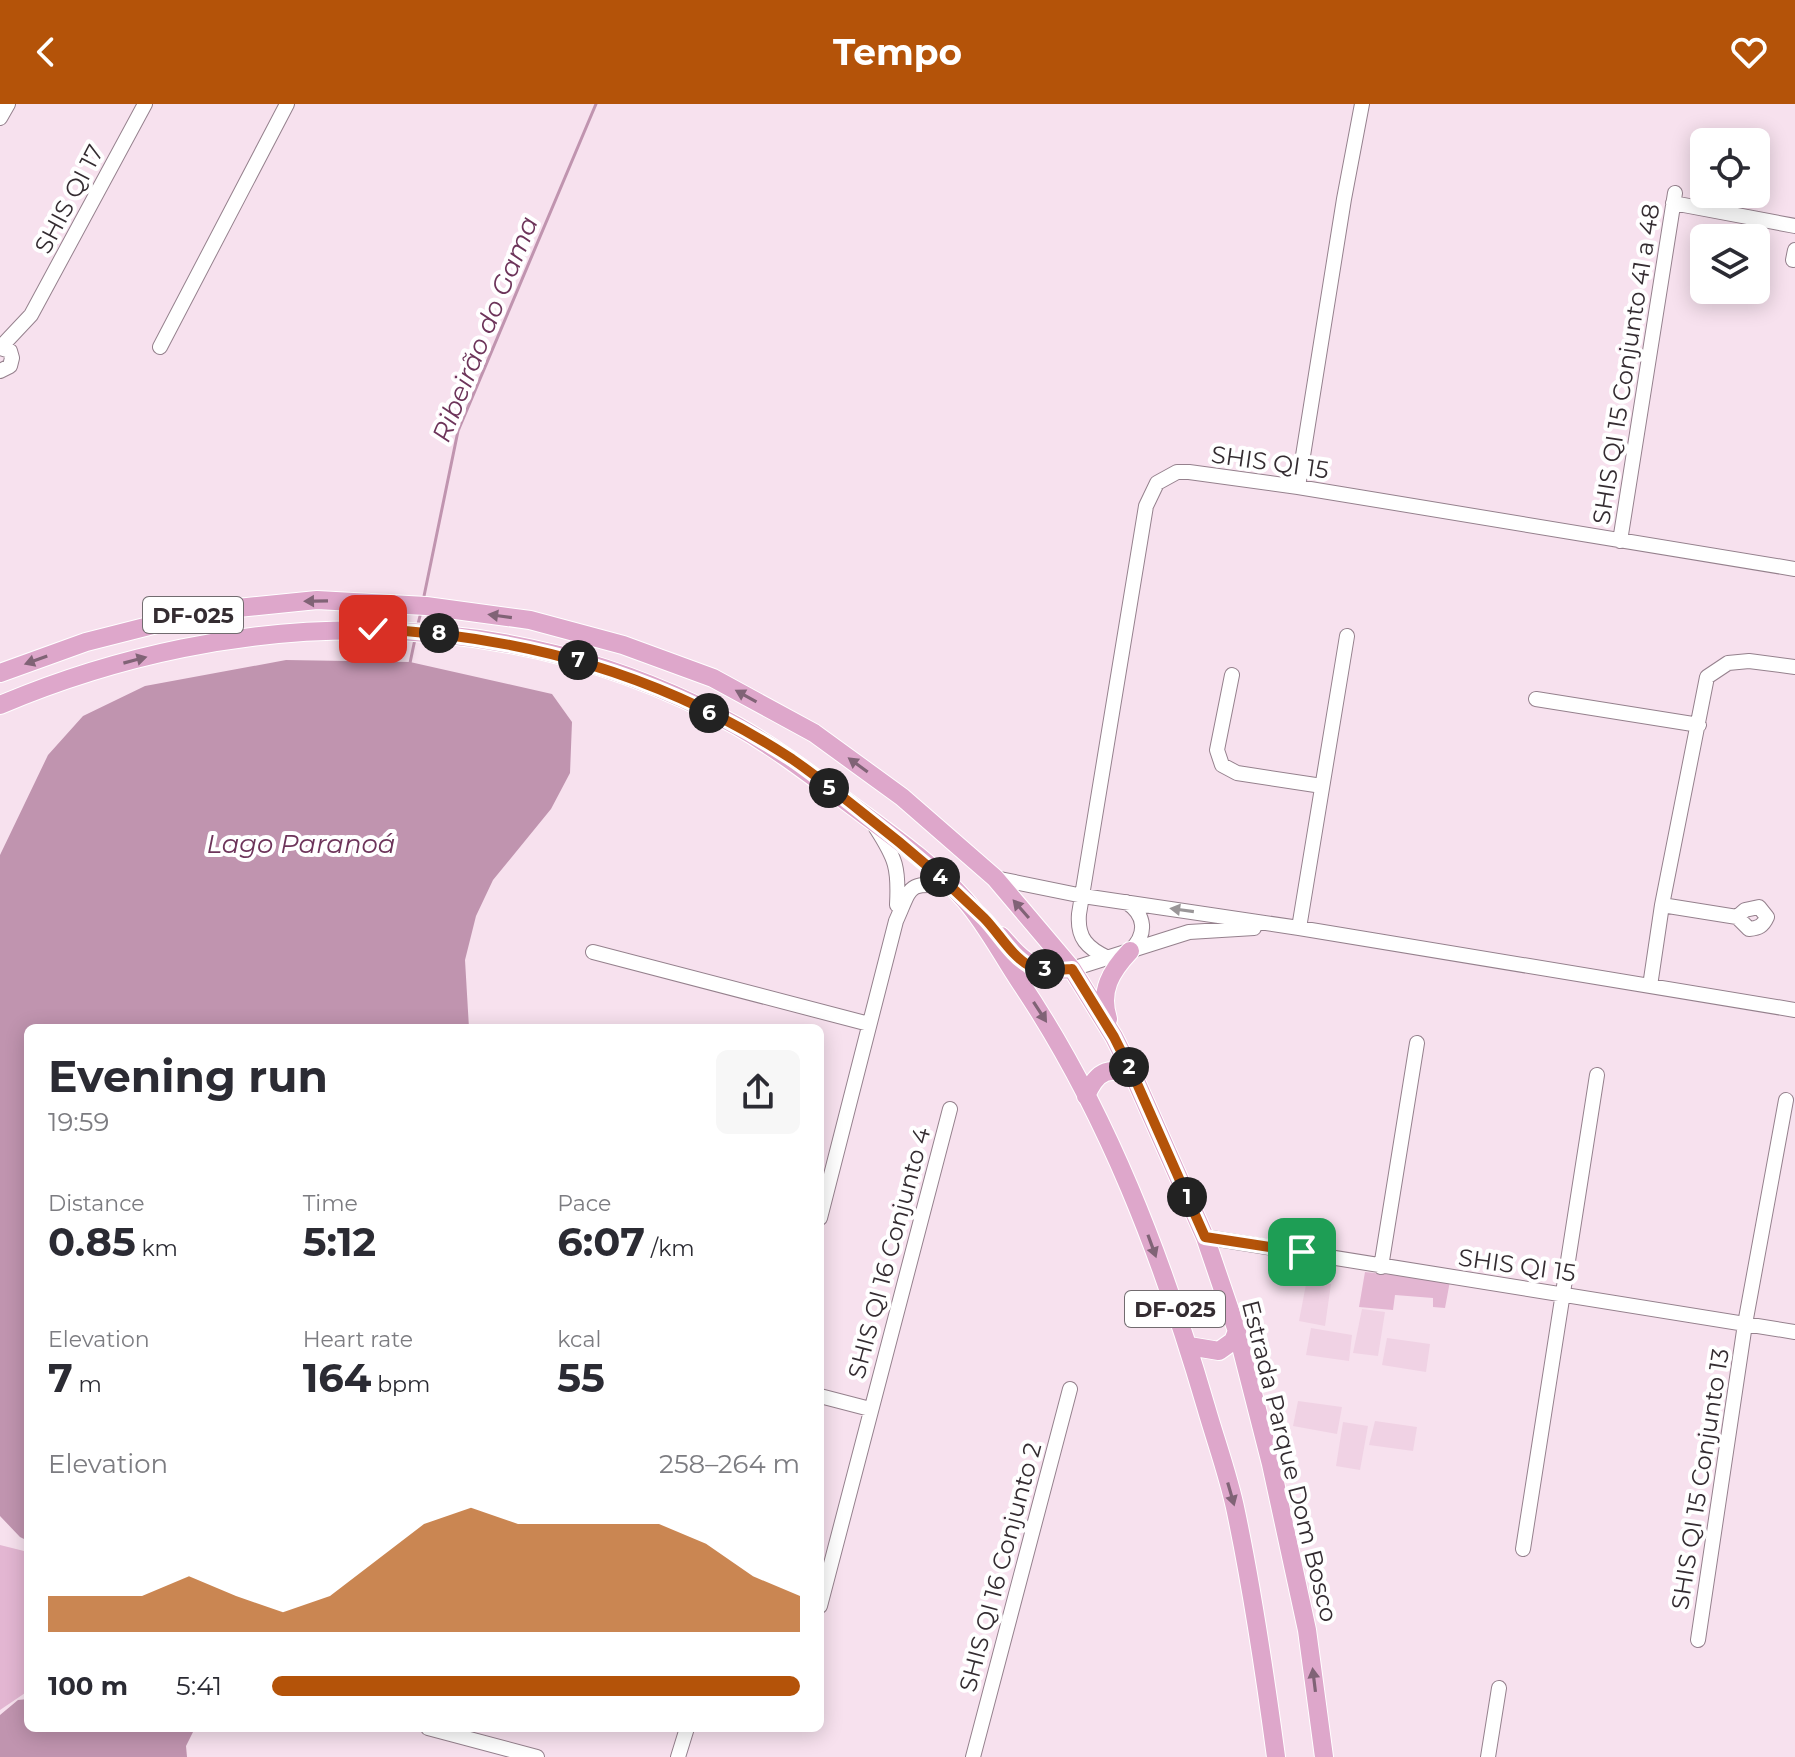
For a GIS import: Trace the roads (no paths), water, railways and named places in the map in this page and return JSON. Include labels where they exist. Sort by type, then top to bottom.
[{"type":"main road","name":"Estrada Parque Dom Bosco","points":[[0,673],[86,642],[208,611],[317,600],[447,609],[530,620],[623,645],[713,678],[814,733],[902,797],[995,878],[1072,969],[1114,1037],[1135,1079],[1205,1237],[1237,1331],[1271,1464],[1307,1630],[1324,1757]]},
{"type":"main road","name":"DF-025","points":[[0,705],[60,680],[167,652],[260,635],[317,630],[441,633],[538,650],[602,668],[692,704],[735,725],[793,760],[869,818],[965,901],[1051,1030],[1137,1204],[1189,1346],[1236,1508],[1276,1757]]},
{"type":"main road","points":[[60,680],[101,661],[105,656],[102,647],[86,642]]},
{"type":"main road","points":[[793,760],[790,754],[792,743],[803,733],[814,733]]},
{"type":"main road","points":[[965,901],[986,919],[1023,961],[1040,968],[1072,969]]},
{"type":"main road","points":[[1114,1037],[1105,1011],[1105,987],[1116,966],[1130,951]]},
{"type":"main road","points":[[1086,1096],[1093,1081],[1110,1070],[1123,1071],[1135,1079]]},
{"type":"main road","points":[[1189,1346],[1219,1351],[1233,1341],[1237,1331]]},
{"type":"street","points":[[0,118],[8,104]]},
{"type":"street","name":"SHIS QI 17","points":[[0,348],[31,315],[145,104]]},
{"type":"street","points":[[160,347],[287,104]]},
{"type":"street","points":[[1298,487],[1362,104]]},
{"type":"street","name":"SHIS QI 15 Conjunto 41 a 48","points":[[1620,541],[1674,198],[1795,226]]},
{"type":"street","name":"SHIS QI 17","points":[[5,371],[27,332],[31,315]]},
{"type":"street","points":[[0,348],[10,351],[5,371]]},
{"type":"street","name":"SHIS QI 15","points":[[1083,896],[1146,506],[1153,488],[1166,476],[1189,472],[1298,487],[1795,569]]},
{"type":"street","points":[[1293,927],[1322,786],[1347,636]]},
{"type":"street","points":[[1650,986],[1662,905],[1707,677],[1728,663],[1749,661],[1795,667]]},
{"type":"street","points":[[1232,675],[1217,750],[1222,765],[1237,773],[1322,786]]},
{"type":"street","points":[[1536,699],[1699,725]]},
{"type":"street","points":[[869,818],[898,868],[896,921]]},
{"type":"street","points":[[995,878],[1083,896],[1293,927],[1795,1010]]},
{"type":"street","points":[[824,1200],[904,897],[912,888],[922,885],[949,886]]},
{"type":"street","points":[[1083,896],[1078,921],[1081,936],[1092,950],[1108,958]]},
{"type":"street","points":[[1124,901],[1136,910],[1143,926],[1138,943],[1130,951]]},
{"type":"street","points":[[1662,905],[1737,917]]},
{"type":"street","points":[[1072,969],[1189,932],[1293,927]]},
{"type":"street","points":[[593,952],[869,1024]]},
{"type":"street","points":[[1381,1267],[1417,1043]]},
{"type":"street","points":[[1523,1549],[1597,1075]]},
{"type":"street","name":"SHIS QI 15 Conjunto 13","points":[[1698,1640],[1745,1324],[1786,1100]]},
{"type":"street","name":"SHIS QI 16 Conjunto 4","points":[[824,1590],[950,1109]]},
{"type":"street","name":"SHIS QI 15","points":[[1205,1237],[1795,1332]]},
{"type":"street","points":[[1213,1261],[1222,1248],[1233,1242]]},
{"type":"street","name":"SHIS QI 16 Conjunto 2","points":[[973,1757],[1070,1389]]},
{"type":"street","points":[[824,1397],[870,1409]]},
{"type":"street","points":[[1488,1757],[1499,1688]]},
{"type":"street","points":[[443,1732],[537,1757]]},
{"type":"street","points":[[678,1757],[687,1732]]},
{"type":"street","points":[[688,1732],[688,1757]]},
{"type":"water","name":"Lago Paranoá","points":[[286,660],[410,662],[552,694],[572,722],[570,773],[551,809],[493,880],[476,916],[465,960],[469,1024],[24,1024],[24,1539],[0,1516],[0,855],[48,755],[83,716],[145,686]]},
{"type":"water","points":[[24,1699],[24,1732],[193,1732],[186,1746],[187,1757],[0,1757],[0,1715],[18,1700]]},
{"type":"waterway","name":"Ribeirão do Gama","points":[[423,601],[458,431],[596,104]]},
{"type":"waterway","name":"Ribeirão do Gama","points":[[417,628],[421,612]]},
{"type":"waterway","name":"Ribeirão do Gama","points":[[410,663],[415,639]]}]
